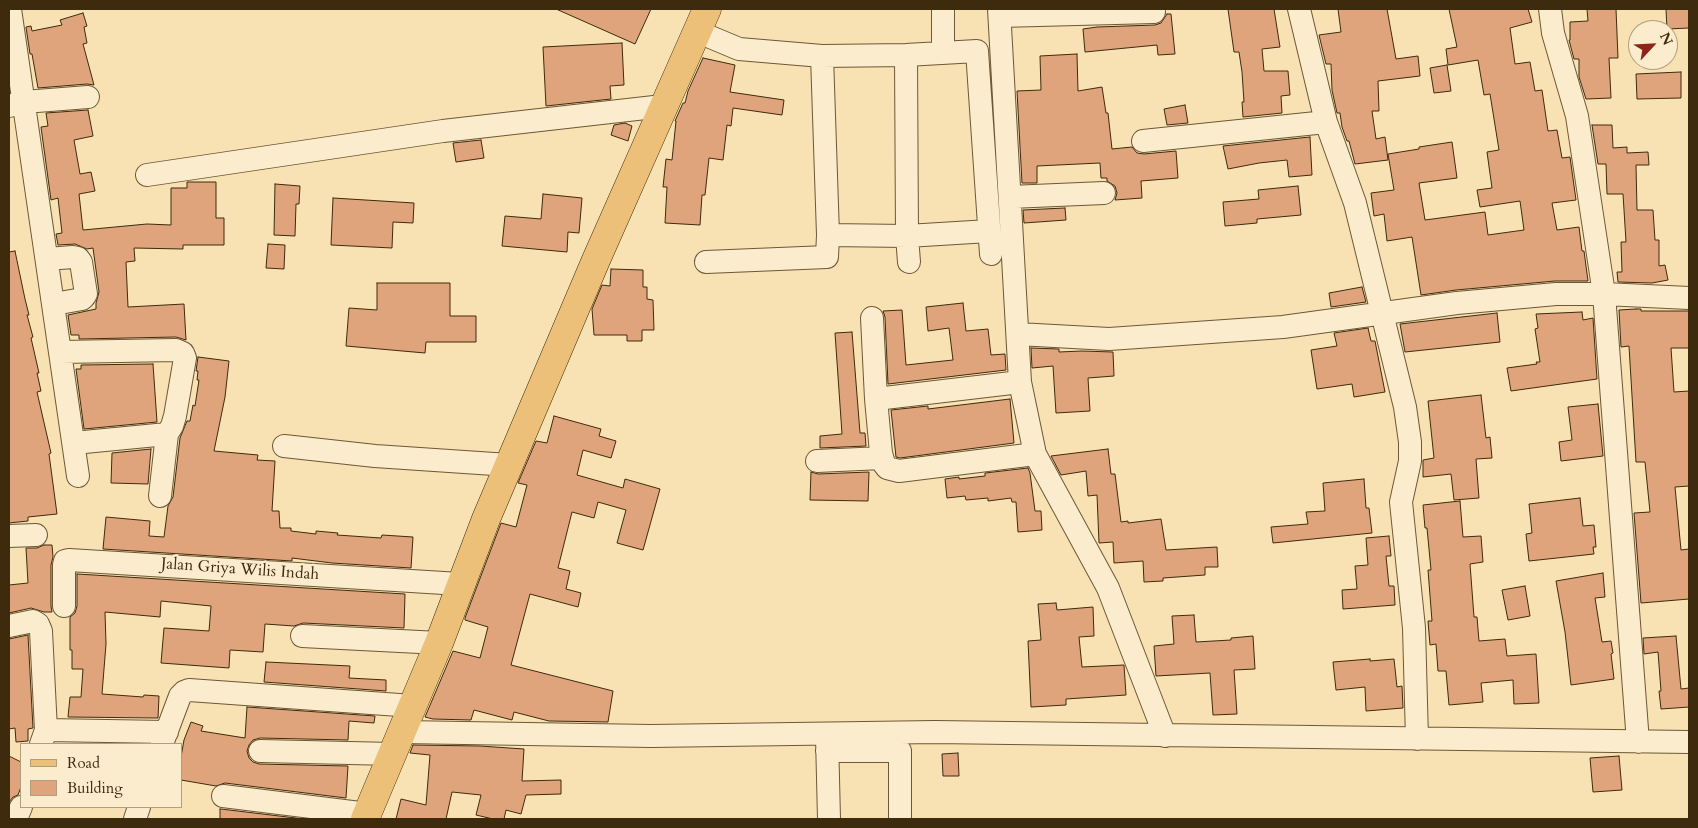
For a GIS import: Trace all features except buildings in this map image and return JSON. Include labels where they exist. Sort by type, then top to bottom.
[{"type":"main road","points":[[367,816],[439,643],[460,584],[509,465],[663,106],[702,20]]},
{"type":"street","points":[[10,9],[16,104],[47,259],[78,476]]},
{"type":"street","points":[[943,9],[943,53]]},
{"type":"street","points":[[1299,9],[1326,122],[1355,203],[1405,407],[1410,442],[1410,461],[1401,502],[1414,628],[1418,739]]},
{"type":"street","points":[[1550,9],[1553,33],[1577,116],[1604,294],[1638,742]]},
{"type":"street","points":[[1154,12],[999,13],[1020,382],[1036,454],[1108,588],[1165,736]]},
{"type":"street","points":[[702,20],[739,49],[822,56],[977,52],[991,254]]},
{"type":"street","points":[[906,55],[907,236],[909,262]]},
{"type":"street","points":[[706,262],[827,257],[828,235],[822,56]]},
{"type":"street","points":[[16,104],[88,97]]},
{"type":"street","points":[[147,175],[443,131],[663,106]]},
{"type":"street","points":[[1144,141],[1326,122]]},
{"type":"street","points":[[1010,198],[1104,193]]},
{"type":"street","points":[[828,235],[907,236],[989,231]]},
{"type":"street","points":[[47,259],[78,258],[81,262],[86,294],[82,299],[54,304]]},
{"type":"street","points":[[1018,334],[1109,339],[1284,327],[1520,296],[1604,294],[1689,298]]},
{"type":"street","points":[[872,318],[876,399],[882,458],[887,468],[899,471],[1036,454]]},
{"type":"street","points":[[61,352],[169,350],[183,353],[185,361],[175,416],[167,434],[160,496]]},
{"type":"street","points":[[876,399],[1020,382]]},
{"type":"street","points":[[74,443],[167,434]]},
{"type":"street","points":[[284,446],[375,456],[509,465]]},
{"type":"street","points":[[817,461],[882,458]]},
{"type":"street","points":[[9,536],[36,535]]},
{"type":"street","name":"Jalan Griya Wilis Indah","points":[[64,606],[64,565],[65,561],[69,560],[460,584]]},
{"type":"street","points":[[9,626],[33,621],[38,624],[41,631],[44,737],[165,738],[180,696],[190,690],[413,706]]},
{"type":"street","points":[[302,636],[439,643]]},
{"type":"street","points":[[827,742],[935,732],[1689,742]]},
{"type":"street","points":[[260,751],[398,743],[651,736],[827,742],[900,751],[900,819]]},
{"type":"street","points":[[827,742],[829,819]]},
{"type":"street","points":[[223,796],[367,816]]}]
